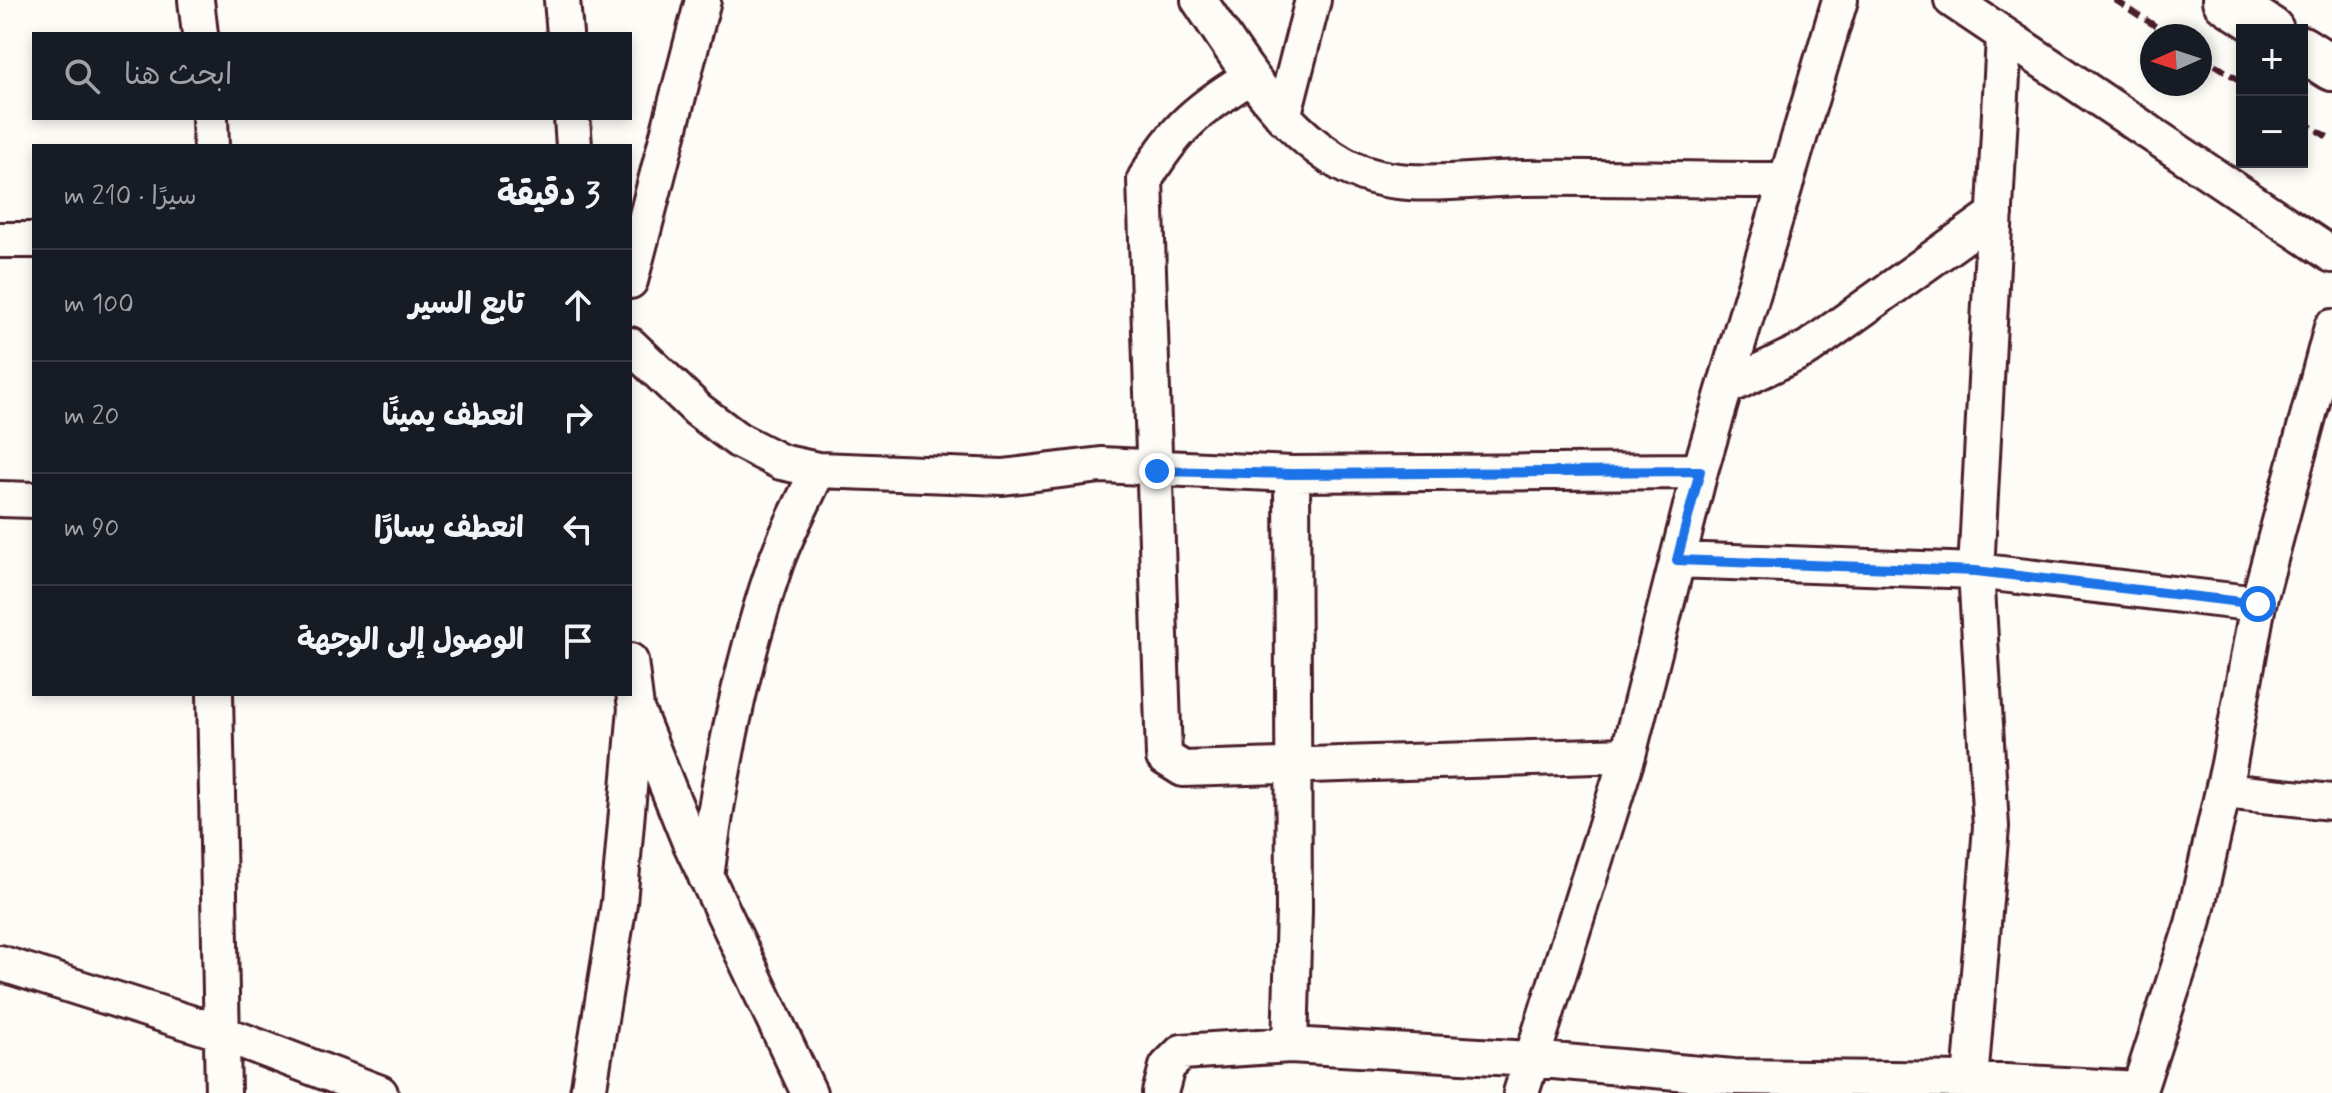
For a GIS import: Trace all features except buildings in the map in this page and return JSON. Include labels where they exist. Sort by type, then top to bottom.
[{"type":"street","points":[[196,0],[200,32]]},
{"type":"street","points":[[562,0],[565,32]]},
{"type":"street","points":[[632,273],[703,0]]},
{"type":"street","points":[[1199,0],[1283,117],[1341,163],[1369,177],[1404,182],[1522,178],[1784,180]]},
{"type":"street","points":[[1283,117],[1313,0]]},
{"type":"street","points":[[1521,1093],[1628,755],[1700,471],[1840,0]]},
{"type":"street","points":[[1952,0],[2332,255]]},
{"type":"street","points":[[2225,0],[2270,18]]},
{"type":"street","points":[[1969,1086],[1991,827],[1976,571],[2004,37]]},
{"type":"street","points":[[2308,53],[2332,68]]},
{"type":"street","points":[[1251,76],[1206,105],[1170,137],[1145,179],[1157,471],[1164,757],[1183,769],[1628,755]]},
{"type":"street","points":[[210,120],[211,144]]},
{"type":"street","points":[[572,120],[574,144]]},
{"type":"street","points":[[1725,388],[1808,348],[1995,214]]},
{"type":"street","points":[[0,240],[32,240]]},
{"type":"street","points":[[1160,1093],[1167,1067],[1182,1052],[1290,1045],[1531,1059],[1733,1077],[2138,1091],[2193,924],[2223,791],[2258,604],[2332,327]]},
{"type":"street","points":[[632,347],[698,410],[738,440],[781,462],[818,470],[1003,477],[1101,465],[1157,471],[1292,474],[1700,471]]},
{"type":"street","points":[[706,877],[719,775],[736,694],[776,562],[818,470]]},
{"type":"street","points":[[1290,1045],[1294,767],[1292,474]]},
{"type":"street","points":[[0,499],[32,500]]},
{"type":"street","points":[[1677,560],[1976,571],[2258,604]]},
{"type":"street","points":[[588,1093],[619,903],[636,708],[632,677]]},
{"type":"street","points":[[215,696],[219,1032],[223,1093]]},
{"type":"street","points":[[636,708],[706,877],[809,1093]]},
{"type":"street","points":[[2223,791],[2332,802]]},
{"type":"street","points":[[0,963],[219,1032],[380,1093]]},
{"type":"railway","points":[[2115,0],[2152,24]]},
{"type":"railway","points":[[2212,63],[2236,78]]},
{"type":"railway","points":[[2308,125],[2332,140]]},
{"type":"route","points":[[1157,471],[1292,474],[1700,471],[1677,560],[1976,571],[2258,604]]}]
